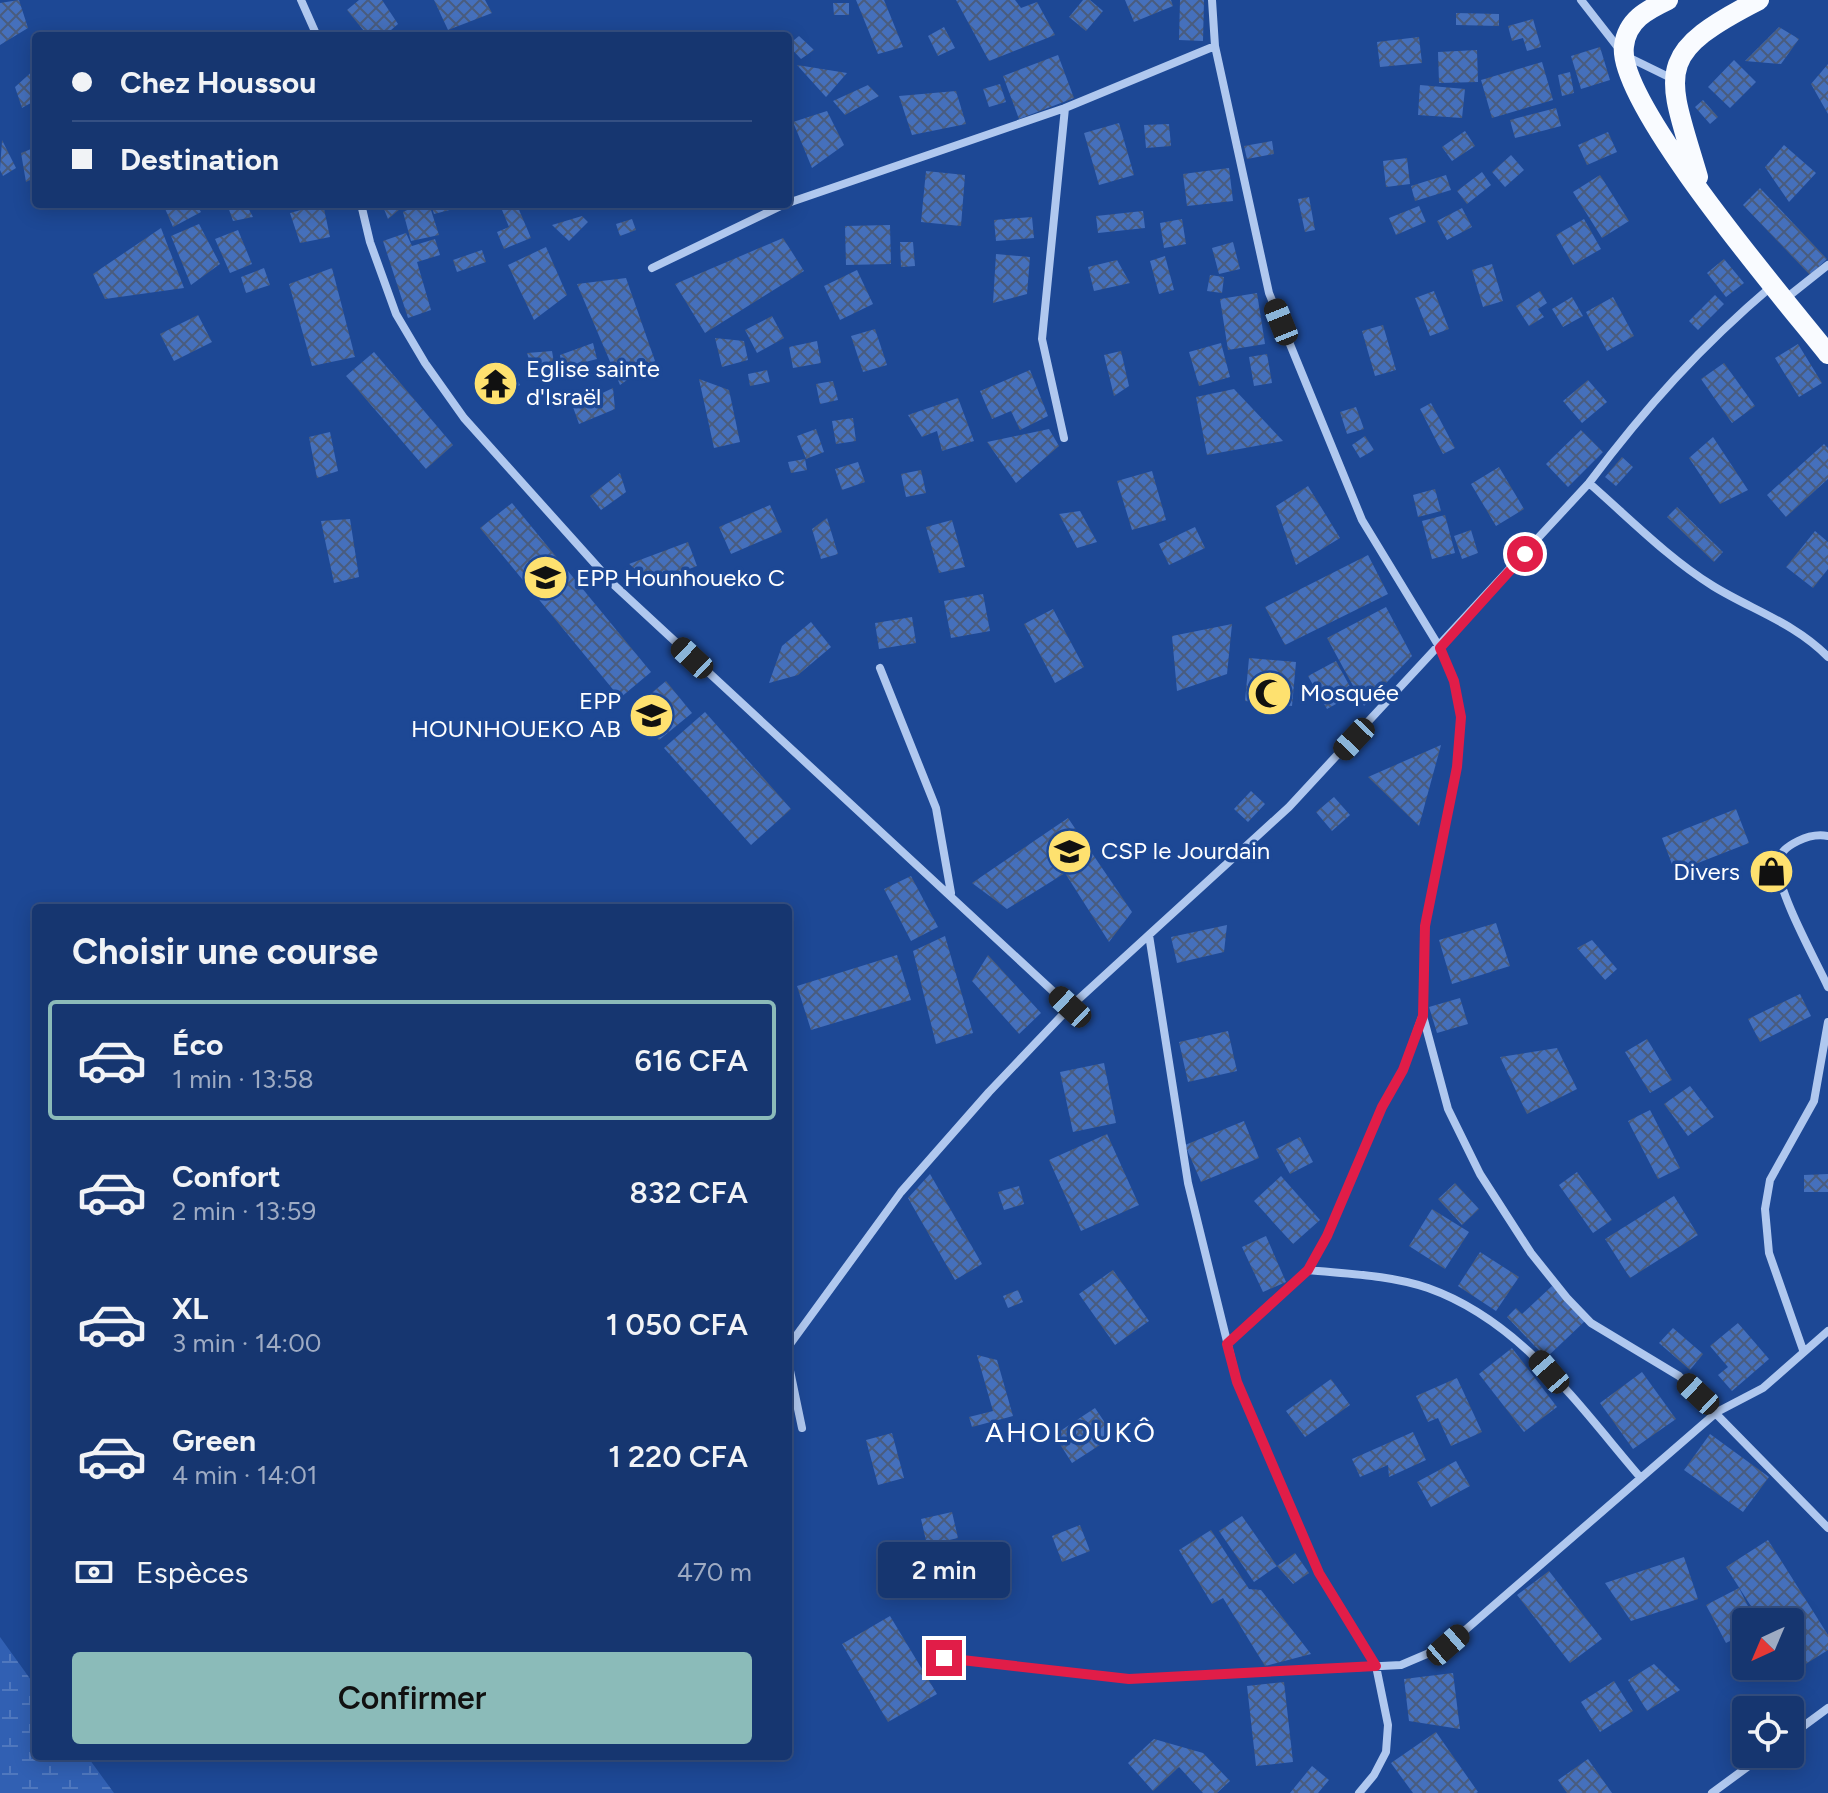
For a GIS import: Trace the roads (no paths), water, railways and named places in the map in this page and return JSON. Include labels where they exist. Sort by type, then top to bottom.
[{"type":"main road","points":[[1668,0],[1638,15],[1624,45],[1626,70],[1650,116],[1704,196],[1828,354]]},
{"type":"main road","points":[[1704,196],[1673,93],[1676,64],[1689,45],[1711,25],[1759,0]]},
{"type":"street","points":[[301,0],[315,32]]},
{"type":"street","points":[[1212,0],[1215,46],[1269,293],[1362,520],[1440,648],[1454,681],[1461,717],[1457,767],[1425,926],[1423,1016],[1448,1109],[1480,1174],[1531,1253],[1591,1323],[1679,1376],[1828,1528]]},
{"type":"street","points":[[1581,0],[1624,55],[1675,80]]},
{"type":"street","points":[[792,201],[1065,108],[1215,46]]},
{"type":"street","points":[[1064,438],[1042,339],[1065,108]]},
{"type":"street","points":[[362,208],[370,242],[396,314],[425,363],[464,418],[613,584],[1070,1007]]},
{"type":"street","points":[[652,268],[726,229],[774,208]]},
{"type":"street","points":[[792,1342],[901,1192],[1070,1007],[1289,807],[1440,648],[1589,483],[1694,356],[1779,292],[1828,265]]},
{"type":"street","points":[[1589,483],[1711,585],[1781,620],[1810,638],[1828,657]]},
{"type":"street","points":[[880,668],[936,808],[951,894]]},
{"type":"street","points":[[1828,836],[1810,835],[1795,842],[1782,852],[1778,864],[1782,886],[1828,987]]},
{"type":"street","points":[[1149,935],[1188,1183],[1237,1382],[1319,1573],[1376,1666],[1388,1725],[1386,1752],[1374,1775],[1359,1793]]},
{"type":"street","points":[[1227,1344],[1308,1270],[1327,1236],[1382,1107],[1403,1070],[1423,1016]]},
{"type":"street","points":[[1803,1350],[1769,1253],[1765,1209],[1770,1180],[1814,1101],[1828,1022]]},
{"type":"street","points":[[1308,1270],[1381,1277],[1429,1288],[1484,1315],[1531,1351],[1640,1477]]},
{"type":"street","points":[[944,1658],[1129,1679],[1401,1665],[1448,1645],[1717,1412],[1763,1388],[1828,1331]]},
{"type":"street","points":[[792,1380],[802,1428]]},
{"type":"street","points":[[1804,1726],[1828,1708]]},
{"type":"street","points":[[1712,1793],[1746,1768]]},
{"type":"place","name":"Eglise sainte d'Israël","points":[[495,383]]},
{"type":"place","name":"EPP Hounhoueko C","points":[[545,578]]},
{"type":"place","name":"Mosquée","points":[[1269,693]]},
{"type":"place","name":"EPP HOUNHOUEKO AB","points":[[652,715]]},
{"type":"place","name":"CSP le Jourdain","points":[[1070,851]]},
{"type":"place","name":"Divers","points":[[1771,872]]},
{"type":"district","name":"AHOLOUKÔ","points":[[1071,1432]]}]
